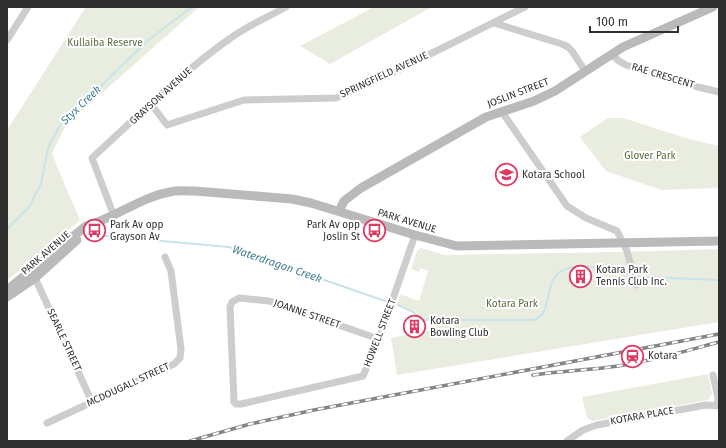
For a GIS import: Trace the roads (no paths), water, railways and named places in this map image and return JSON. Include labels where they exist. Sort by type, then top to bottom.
[{"type":"main road","name":"JOSLIN STREET","points":[[339,211],[344,201],[361,188],[486,117],[545,96],[623,47],[713,7]]},
{"type":"main road","name":"PARK AVENUE","points":[[7,291],[86,226],[114,216],[154,196],[170,192],[195,190],[292,199],[311,203],[415,236],[440,243],[464,247],[623,242],[719,241]]},
{"type":"main road","name":"PARK AVENUE","points":[[7,297],[35,278],[97,223]]},
{"type":"main road","points":[[7,291],[28,278],[35,278],[37,272],[54,255],[59,247]]},
{"type":"street","points":[[7,40],[28,7]]},
{"type":"street","name":"GRAYSON AVENUE","points":[[114,216],[92,158],[211,52],[234,35],[286,7]]},
{"type":"street","name":"SPRINGFIELD AVENUE","points":[[151,104],[167,125],[244,100],[336,98],[400,69],[525,7]]},
{"type":"street","points":[[494,22],[568,47],[585,71]]},
{"type":"street","name":"RAE CRESCENT","points":[[611,54],[626,65],[719,92]]},
{"type":"street","points":[[502,112],[567,206],[586,218],[617,231],[623,242],[634,274],[636,285]]},
{"type":"street","name":"HOWELL STREET","points":[[236,404],[363,376],[379,339],[415,236]]},
{"type":"street","name":"MCDOUGALL STREET","points":[[47,423],[174,364],[180,358],[181,349],[171,271],[165,257]]},
{"type":"street","name":"SEARLE STREET","points":[[35,278],[92,402]]},
{"type":"street","name":"JOANNE STREET","points":[[236,404],[233,399],[231,298],[269,301],[379,339]]},
{"type":"street","name":"KOTARA PLACE","points":[[569,440],[588,427],[706,405],[718,405],[713,375]]},
{"type":"waterway","name":"Styx Creek","points":[[7,229],[29,207],[41,184],[48,148],[59,127],[147,41],[192,7]]},
{"type":"waterway","name":"Waterdragon Creek","points":[[95,235],[229,247],[385,301]]},
{"type":"waterway","name":"Waterdragon Creek","points":[[398,305],[413,312],[423,320],[534,320],[542,315],[553,280],[560,272],[568,268],[578,266],[600,268],[631,275]]},
{"type":"waterway","name":"Waterdragon Creek","points":[[640,277],[719,280]]},
{"type":"railway","points":[[190,441],[250,424],[314,410],[719,334]]},
{"type":"railway","points":[[533,375],[631,364],[669,356],[719,342]]},
{"type":"place","name":"Kotara School","points":[[506,175]]},
{"type":"place","name":"Park Av opp Grayson Av","points":[[94,231]]},
{"type":"place","name":"Park Av opp Joslin St","points":[[375,231]]},
{"type":"place","name":"Kotara Park Tennis Club Inc.","points":[[580,276]]},
{"type":"place","name":"Kotara Bowling Club","points":[[415,327]]},
{"type":"place","name":"Kotara","points":[[632,356]]},
{"type":"park label","name":"Kullaiba Reserve","points":[[105,43]]},
{"type":"park label","name":"Glover Park","points":[[650,156]]},
{"type":"park label","name":"Kotara Park","points":[[512,304]]}]
